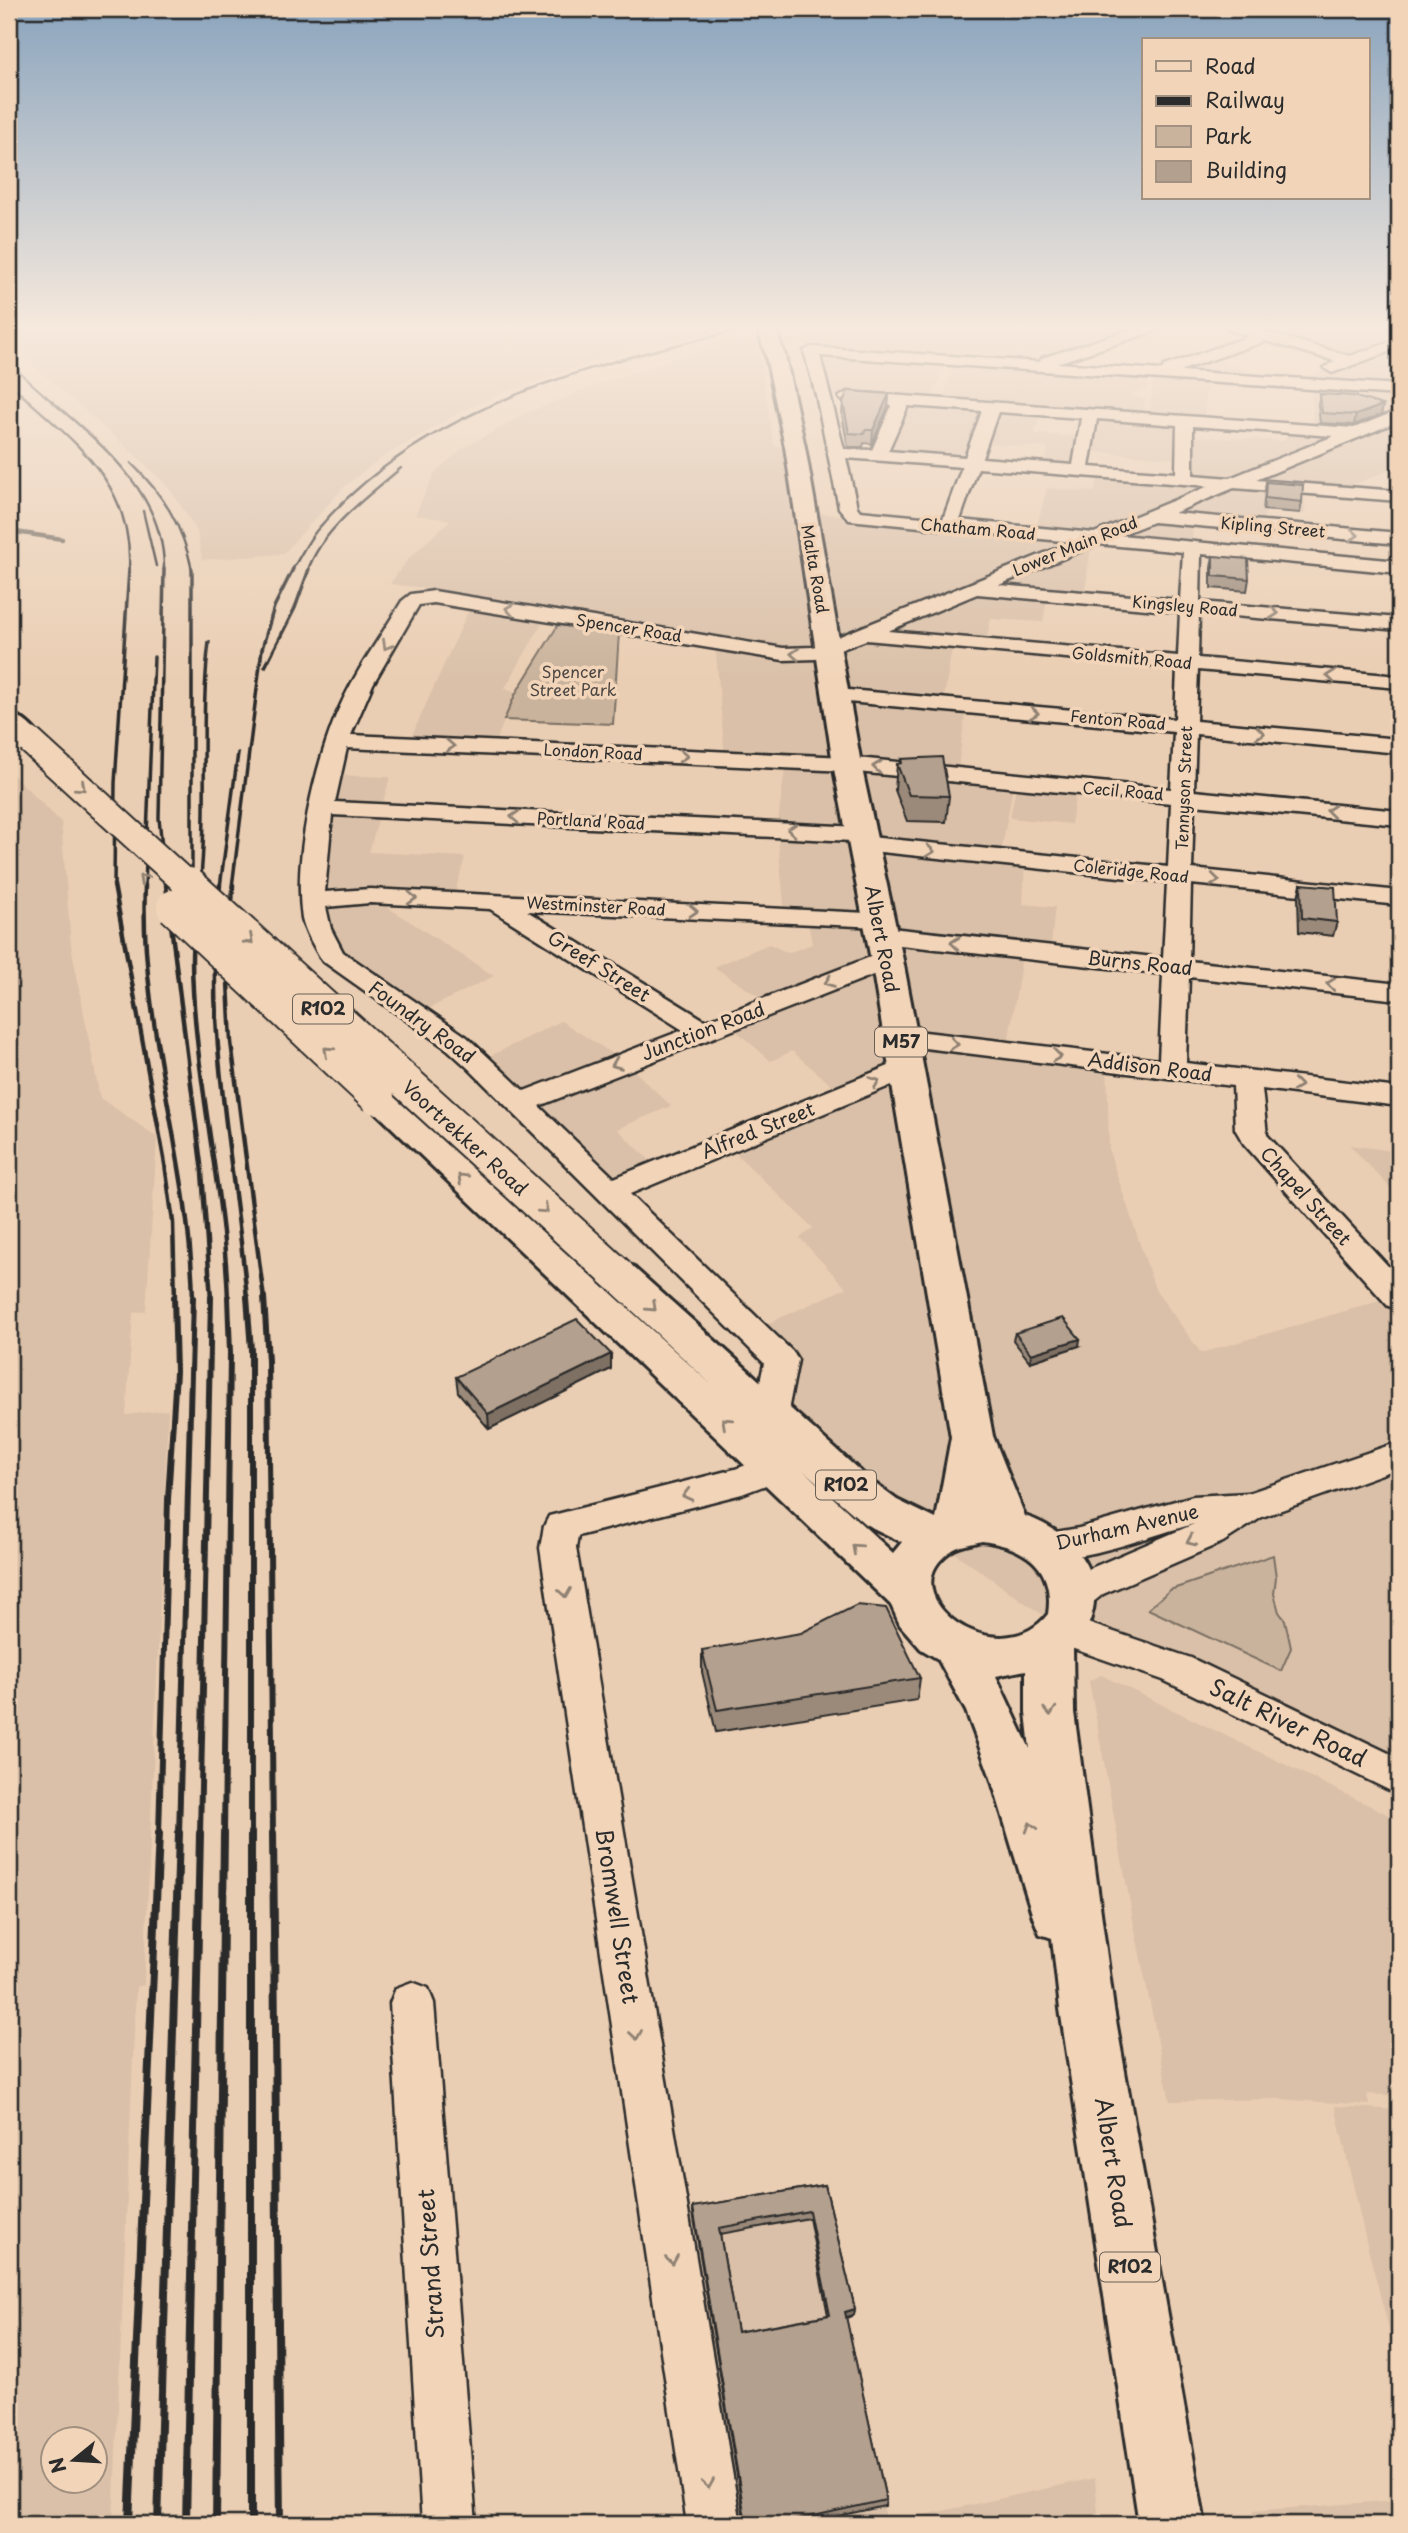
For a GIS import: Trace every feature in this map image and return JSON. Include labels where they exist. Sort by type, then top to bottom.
[{"type":"main road","name":"Malta Road","points":[[795,447],[829,649]]},
{"type":"main road","name":"Albert Road","points":[[829,649],[847,764],[882,938],[972,1436],[1027,1537]]},
{"type":"main road","name":"Voortrekker Road","points":[[9,721],[402,1082],[618,1275],[770,1416],[881,1513],[944,1533]]},
{"type":"main road","name":"Voortrekker Road","points":[[9,753],[565,1275],[775,1468],[848,1541],[907,1592]]},
{"type":"main road","name":"Albert Road","points":[[944,1533],[972,1436]]},
{"type":"main road","points":[[907,1592],[908,1572],[917,1553],[944,1533],[982,1524],[1027,1537]]},
{"type":"main road","name":"R102","points":[[907,1592],[919,1619],[935,1635],[956,1648],[980,1655],[1005,1657],[1029,1653],[1065,1619],[1066,1569],[1027,1537]]},
{"type":"main road","name":"Albert Road","points":[[1065,1619],[1050,1712],[1087,2009],[1172,2524]]},
{"type":"main road","name":"Albert Road","points":[[956,1648],[994,1716],[1087,2009]]},
{"type":"street","name":"Chatham Road","points":[[835,445],[850,513],[865,519],[1399,566]]},
{"type":"street","points":[[878,455],[882,445]]},
{"type":"street","points":[[949,526],[978,445]]},
{"type":"street","points":[[1080,472],[1085,445]]},
{"type":"street","points":[[1184,480],[1185,445]]},
{"type":"street","name":"Lower Main Road","points":[[829,649],[1324,445]]},
{"type":"street","points":[[846,453],[1399,496]]},
{"type":"street","name":"Kipling Street","points":[[1147,516],[1399,539]]},
{"type":"street","name":"Tennyson Street","points":[[1172,1070],[1192,548]]},
{"type":"street","name":"Kingsley Road","points":[[972,588],[1399,624]]},
{"type":"street","name":"Spencer Road","points":[[429,596],[783,654],[807,655],[829,649]]},
{"type":"street","name":"Foundry Road","points":[[429,596],[412,601],[348,713],[323,808],[313,901],[315,921],[333,957],[457,1043],[781,1360],[770,1416]]},
{"type":"street","name":"Goldsmith Road","points":[[865,635],[1399,682]]},
{"type":"street","name":"Fenton Road","points":[[836,695],[1399,746]]},
{"type":"street","name":"London Road","points":[[340,741],[847,764]]},
{"type":"street","name":"Cecil Road","points":[[847,764],[1399,817]]},
{"type":"street","name":"Portland Road","points":[[323,808],[861,839]]},
{"type":"street","name":"Coleridge Road","points":[[861,839],[1399,898]]},
{"type":"street","name":"Westminster Road","points":[[313,901],[370,896],[495,901],[882,938]]},
{"type":"street","name":"Greef Street","points":[[495,901],[703,1031]]},
{"type":"street","name":"Burns Road","points":[[882,938],[1399,992]]},
{"type":"street","name":"Junction Road","points":[[520,1103],[703,1031],[882,938]]},
{"type":"street","name":"Addison Road","points":[[903,1053],[1172,1070],[1399,1097]]},
{"type":"street","name":"Alfred Street","points":[[610,1191],[903,1053]]},
{"type":"street","name":"Chapel Street","points":[[1247,1079],[1250,1129],[1254,1138],[1399,1298]]},
{"type":"street","name":"Durham Avenue","points":[[1065,1619],[1090,1584],[1210,1532],[1249,1507],[1399,1455]]},
{"type":"street","name":"Bromwell Street","points":[[714,2524],[558,1535],[562,1526],[742,1481],[775,1468]]},
{"type":"street","name":"Durham Avenue","points":[[1027,1537],[1079,1542],[1193,1510],[1249,1507]]},
{"type":"street","name":"Salt River Road","points":[[1065,1619],[1177,1669],[1399,1777]]},
{"type":"street","name":"Strand Street","points":[[412,2003],[449,2524]]},
{"type":"shaded area","points":[[124,445],[403,445],[378,460],[344,487],[283,554],[202,560],[197,531],[169,488]]},
{"type":"shaded area","points":[[468,445],[795,447],[806,512],[1035,533],[1047,488],[1095,492],[1099,473],[1183,480],[1184,459],[1084,451],[1080,472],[1044,469],[1048,448],[1011,445],[1399,445],[1399,466],[1338,491],[1304,488],[1305,514],[1266,511],[1262,526],[1193,520],[1192,548],[1092,539],[1084,597],[1048,594],[1043,622],[991,619],[985,645],[953,642],[943,704],[966,707],[957,775],[1014,781],[1000,858],[1025,861],[1023,904],[1055,907],[1050,954],[1023,951],[1007,1050],[1107,1062],[1109,1151],[1155,1289],[1201,1353],[1397,1296],[1399,1298],[1399,1777],[1273,1718],[1064,1630],[933,1538],[770,1416],[781,1360],[752,1331],[846,1288],[800,1238],[813,1228],[725,1143],[843,1095],[792,1051],[771,1061],[726,1022],[770,1004],[714,967],[769,944],[788,953],[812,944],[807,916],[785,915],[777,829],[786,762],[725,758],[715,642],[547,615],[505,688],[516,693],[493,748],[408,744],[472,603],[429,596],[433,589],[390,584],[408,559],[450,520],[415,515],[435,472]]},
{"type":"shaded area","points":[[882,445],[980,445],[972,463],[878,455]]},
{"type":"shaded area","points":[[9,771],[61,822],[71,945],[100,1098],[157,1137],[146,1311],[133,1313],[126,1415],[168,1410],[144,1985],[136,1987],[113,2524],[9,2524]]},
{"type":"shaded area","points":[[329,775],[390,777],[369,852],[465,857],[453,900],[372,897],[494,976],[416,1015],[333,957],[313,901]]},
{"type":"shaded area","points":[[1016,787],[1076,793],[1071,824],[1010,818]]},
{"type":"shaded area","points":[[561,1021],[624,1061],[671,1106],[617,1129],[660,1170],[610,1191],[478,1062]]},
{"type":"shaded area","points":[[1350,1145],[1399,1152],[1399,1197],[1359,1155]]},
{"type":"shaded area","points":[[1101,1675],[1399,1820],[1399,2096],[1367,2094],[1369,2105],[1278,2099],[1170,2101],[1089,1681]]},
{"type":"shaded area","points":[[1335,2106],[1399,2110],[1399,2367],[1366,2241]]},
{"type":"shaded area","points":[[824,2192],[845,2318],[887,2523],[1095,2478],[1099,2524],[745,2524],[693,2213]]},
{"type":"shaded area","points":[[1399,2500],[1399,2524],[1255,2524],[1253,2511]]},
{"type":"green space","name":"Spencer Street Park","points":[[558,625],[619,633],[613,724],[504,720],[516,693]]},
{"type":"green space","points":[[1273,1555],[1276,1577],[1274,1594],[1279,1612],[1285,1620],[1291,1648],[1281,1671],[1148,1609],[1170,1590]]},
{"type":"building","points":[[1266,482],[1303,485],[1302,502],[1265,498]]},
{"type":"building","points":[[1213,556],[1248,559],[1249,579],[1213,576]]},
{"type":"building","points":[[942,757],[949,796],[909,795],[897,764],[902,763],[901,759]]},
{"type":"building","points":[[1301,884],[1335,887],[1337,922],[1302,918]]},
{"type":"building","points":[[1063,1318],[1080,1339],[1031,1354],[1015,1333]]},
{"type":"building","points":[[577,1319],[611,1354],[488,1414],[456,1377]]},
{"type":"building","points":[[857,1605],[886,1608],[920,1678],[717,1710],[702,1650],[801,1633]]},
{"type":"building","points":[[825,2185],[855,2309],[845,2312],[886,2500],[777,2524],[746,2524],[693,2207]],"holes":[[[809,2211],[830,2315],[737,2332],[719,2228]]]},
{"type":"waterway","points":[[9,531],[62,539]]},
{"type":"railway","points":[[77,445],[109,486],[121,510],[128,538],[129,569]]},
{"type":"railway","points":[[101,445],[131,479],[148,506],[160,536],[164,570]]},
{"type":"railway","points":[[292,570],[317,530],[360,487],[416,445]]},
{"type":"railway","points":[[131,463],[153,487],[170,512],[183,539],[192,570]]},
{"type":"railway","points":[[308,570],[324,540],[335,527],[401,468]]},
{"type":"railway","points":[[143,511],[156,566]]},
{"type":"railway","points":[[114,885],[115,783],[129,569]]},
{"type":"railway","points":[[232,887],[262,649],[274,607],[293,569]]},
{"type":"railway","points":[[265,667],[295,608],[309,569]]},
{"type":"railway","points":[[164,570],[159,818],[166,887]]},
{"type":"railway","points":[[192,570],[192,884]]},
{"type":"railway","points":[[200,887],[209,642]]},
{"type":"railway","points":[[145,887],[154,657]]},
{"type":"railway","points":[[220,887],[238,753]]},
{"type":"railway","points":[[114,885],[165,1164],[173,1222],[175,1299]]},
{"type":"railway","points":[[166,885],[202,1172],[211,1299]]},
{"type":"railway","points":[[200,885],[192,950],[194,1002],[197,1044],[221,1214],[228,1299]]},
{"type":"railway","points":[[220,885],[215,988],[217,1040],[247,1299]]},
{"type":"railway","points":[[233,885],[228,982],[231,1042],[264,1299]]},
{"type":"railway","points":[[145,887],[145,937],[150,989],[183,1195],[193,1298]]},
{"type":"railway","points":[[159,1835],[168,1499],[176,1372],[174,1297]]},
{"type":"railway","points":[[224,1835],[230,1353],[228,1297]]},
{"type":"railway","points":[[247,1297],[251,1350],[251,2524]]},
{"type":"railway","points":[[264,1297],[268,1361],[273,1835]]},
{"type":"railway","points":[[179,1835],[193,1298]]},
{"type":"railway","points":[[200,1835],[211,1299]]},
{"type":"railway","points":[[129,2524],[159,1833]]},
{"type":"railway","points":[[158,2524],[179,1833]]},
{"type":"railway","points":[[186,2524],[200,1833]]},
{"type":"railway","points":[[216,2524],[224,1833]]},
{"type":"railway","points":[[273,1833],[280,2524]]}]
